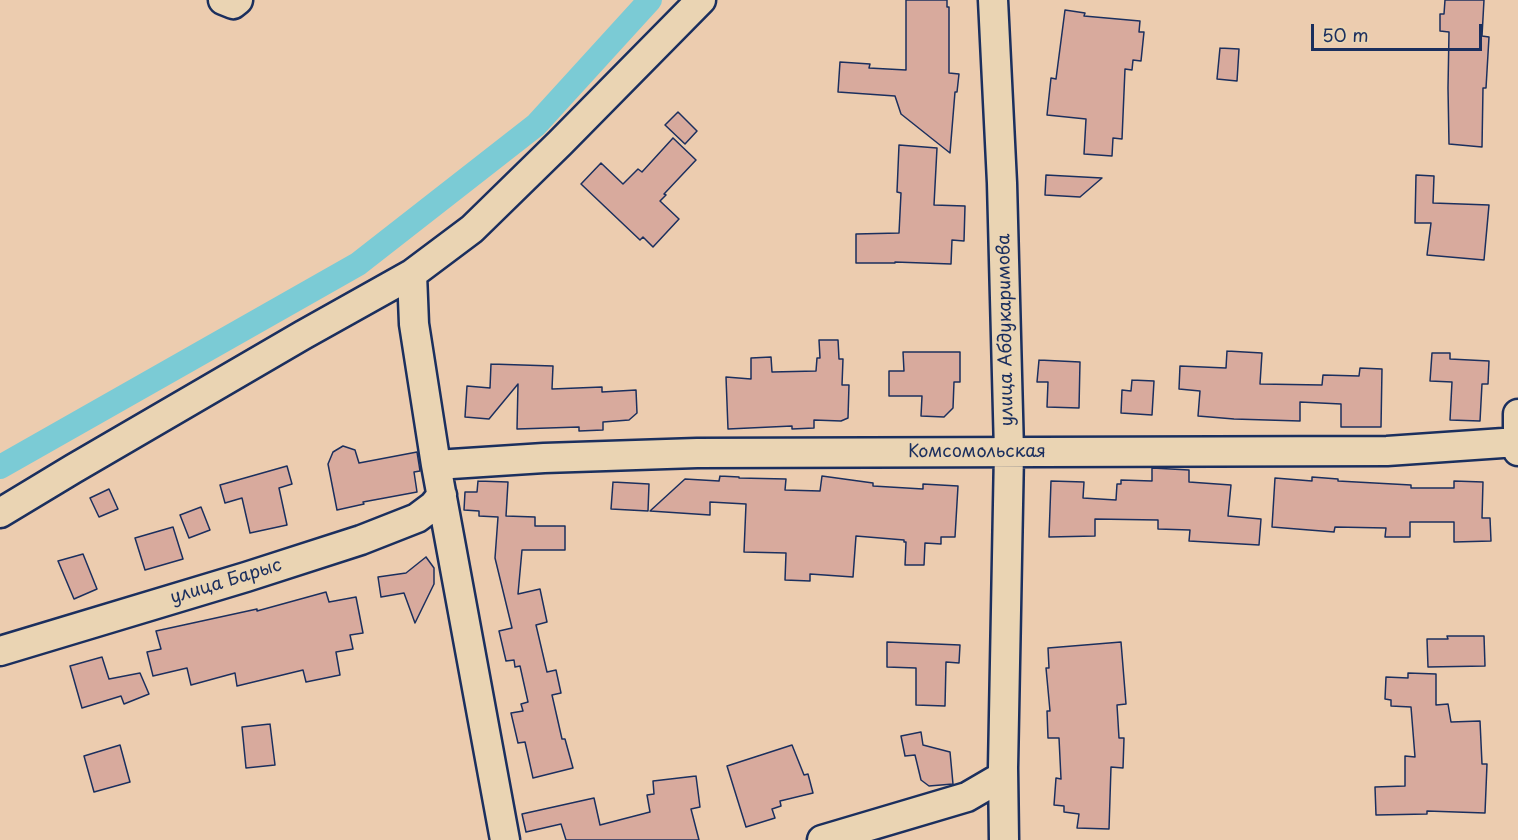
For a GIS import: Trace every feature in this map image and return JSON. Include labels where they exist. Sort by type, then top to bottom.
[{"type":"street","points":[[223,0],[234,4],[238,0]]},
{"type":"street","points":[[0,513],[253,364],[412,274],[472,229],[701,0]]},
{"type":"street","name":"улица Абдукаримова","points":[[993,0],[1002,183],[1009,452],[1003,776],[1004,840]]},
{"type":"street","points":[[412,274],[414,324],[436,465],[505,840]]},
{"type":"street","points":[[1518,414],[1518,451]]},
{"type":"street","name":"Комсомольская","points":[[436,465],[544,458],[697,453],[1387,450],[1518,442]]},
{"type":"street","name":"улица Барыс","points":[[0,651],[361,540],[417,519],[442,495]]},
{"type":"street","points":[[822,840],[967,797],[1003,776]]},
{"type":"building","points":[[906,0],[947,0],[947,7],[949,7],[949,73],[959,74],[957,92],[955,92],[950,153],[901,114],[895,96],[838,92],[840,62],[870,64],[869,68],[906,70]]},
{"type":"building","points":[[1445,0],[1484,0],[1482,36],[1489,37],[1486,88],[1483,88],[1482,147],[1449,144],[1449,32],[1440,31],[1440,14],[1444,14]]},
{"type":"building","points":[[1065,10],[1085,13],[1084,16],[1140,21],[1139,32],[1144,32],[1141,61],[1133,60],[1132,70],[1125,69],[1122,139],[1113,138],[1112,156],[1084,154],[1086,119],[1047,115],[1051,78],[1056,79]]},
{"type":"building","points":[[1220,48],[1239,49],[1237,81],[1217,79]]},
{"type":"building","points":[[678,112],[697,131],[685,144],[665,125]]},
{"type":"building","points":[[673,138],[696,160],[660,201],[679,219],[653,247],[643,237],[640,240],[581,184],[601,163],[623,184],[638,169],[642,172]]},
{"type":"building","points":[[899,145],[937,148],[934,205],[965,206],[964,241],[952,240],[951,264],[856,263],[856,234],[899,233],[901,193],[897,192]]},
{"type":"building","points":[[1046,175],[1102,178],[1080,197],[1045,195]]},
{"type":"building","points":[[1416,175],[1434,176],[1433,203],[1489,205],[1484,260],[1427,255],[1431,223],[1415,223]]},
{"type":"building","points":[[819,340],[838,340],[839,359],[843,359],[842,385],[849,385],[848,418],[841,421],[814,420],[814,428],[792,429],[792,426],[728,429],[726,377],[751,379],[751,358],[771,357],[772,372],[816,371],[817,358],[820,358]]},
{"type":"building","points":[[1227,351],[1262,353],[1260,384],[1322,385],[1323,375],[1359,376],[1360,368],[1382,369],[1381,427],[1341,427],[1341,404],[1300,402],[1300,421],[1198,416],[1200,391],[1179,389],[1180,366],[1226,368]]},
{"type":"building","points":[[903,352],[960,352],[960,382],[954,382],[953,408],[944,417],[921,416],[922,396],[889,396],[889,371],[904,371]]},
{"type":"building","points":[[1432,353],[1450,353],[1450,359],[1489,361],[1488,384],[1482,384],[1480,421],[1450,420],[1452,382],[1430,381]]},
{"type":"building","points":[[1039,360],[1080,362],[1079,408],[1047,407],[1048,382],[1037,382]]},
{"type":"building","points":[[491,364],[553,366],[552,389],[602,387],[602,392],[636,390],[637,413],[629,420],[603,422],[603,430],[579,431],[579,427],[517,429],[518,384],[489,419],[465,417],[467,386],[490,388]]},
{"type":"building","points":[[1132,380],[1154,381],[1152,415],[1121,413],[1122,390],[1131,391]]},
{"type":"building","points":[[343,446],[355,450],[359,463],[417,452],[420,471],[414,472],[417,492],[363,502],[364,504],[337,510],[328,464],[333,452]]},
{"type":"building","points":[[287,466],[292,484],[279,488],[287,525],[250,533],[242,498],[225,503],[220,485]]},
{"type":"building","points":[[1152,468],[1189,470],[1189,482],[1231,485],[1228,516],[1261,519],[1259,545],[1189,541],[1190,530],[1158,529],[1158,520],[1095,519],[1095,536],[1049,537],[1051,481],[1084,482],[1083,498],[1116,500],[1117,484],[1121,484],[1121,480],[1152,481]]},
{"type":"building","points":[[720,476],[786,479],[785,490],[820,491],[822,476],[873,483],[873,486],[923,489],[923,484],[958,486],[955,537],[941,537],[941,544],[925,543],[924,565],[905,565],[906,542],[904,540],[856,536],[853,577],[810,574],[810,581],[785,580],[786,553],[744,552],[746,504],[710,502],[710,515],[650,511],[685,479],[719,481]]},
{"type":"building","points":[[1312,477],[1338,479],[1338,481],[1411,485],[1411,488],[1454,488],[1454,481],[1483,482],[1482,518],[1490,518],[1491,541],[1454,542],[1454,522],[1410,522],[1410,537],[1385,537],[1386,528],[1335,527],[1334,532],[1272,527],[1275,478],[1312,481]]},
{"type":"building","points":[[478,481],[508,482],[506,516],[535,517],[535,526],[565,526],[565,550],[522,550],[518,594],[540,589],[547,622],[536,625],[547,672],[556,670],[561,693],[552,695],[562,739],[565,739],[573,768],[533,778],[525,742],[518,743],[511,713],[523,711],[521,704],[528,702],[520,666],[515,667],[514,660],[506,661],[499,631],[512,628],[495,558],[498,517],[479,516],[479,511],[464,510],[465,492],[477,492]]},
{"type":"building","points":[[613,482],[649,484],[648,511],[611,509]]},
{"type":"building","points":[[109,489],[118,509],[99,517],[90,498]]},
{"type":"building","points":[[201,507],[210,530],[189,538],[180,515]]},
{"type":"building","points":[[173,527],[183,559],[145,570],[135,538]]},
{"type":"building","points":[[83,554],[97,589],[74,599],[58,561]]},
{"type":"building","points":[[426,557],[434,568],[434,584],[415,623],[404,593],[381,597],[378,577],[406,573]]},
{"type":"building","points":[[326,592],[329,602],[356,597],[363,633],[350,635],[353,649],[336,652],[340,675],[306,682],[303,670],[237,686],[235,673],[191,685],[187,668],[153,676],[147,652],[161,649],[156,631],[257,609],[257,611]]},
{"type":"building","points":[[1447,636],[1484,636],[1485,666],[1428,667],[1427,639],[1448,639]]},
{"type":"building","points":[[887,642],[960,645],[959,663],[946,662],[945,706],[916,705],[916,668],[887,667]]},
{"type":"building","points":[[1121,642],[1126,704],[1117,705],[1119,738],[1124,738],[1123,768],[1111,767],[1109,829],[1077,828],[1079,814],[1064,812],[1064,806],[1054,805],[1056,778],[1061,779],[1059,738],[1048,738],[1047,711],[1050,711],[1046,668],[1049,668],[1048,648]]},
{"type":"building","points":[[102,657],[109,679],[140,673],[149,694],[124,704],[121,696],[82,708],[70,666]]},
{"type":"building","points":[[1408,673],[1436,674],[1436,705],[1448,704],[1451,722],[1480,721],[1482,764],[1487,764],[1485,813],[1427,811],[1427,814],[1376,815],[1375,787],[1405,786],[1405,756],[1415,757],[1411,707],[1391,706],[1391,700],[1385,699],[1386,677],[1408,678]]},
{"type":"building","points":[[270,724],[275,765],[246,768],[242,727]]},
{"type":"building","points":[[921,732],[923,745],[950,752],[953,784],[929,786],[921,780],[915,755],[905,756],[901,736]]},
{"type":"building","points":[[120,745],[130,782],[94,792],[84,756]]},
{"type":"building","points":[[792,745],[804,775],[808,774],[813,793],[780,801],[781,806],[772,809],[775,818],[746,827],[727,766]]},
{"type":"building","points":[[696,776],[700,807],[691,809],[699,840],[566,840],[561,824],[526,832],[522,814],[594,798],[600,825],[650,812],[647,795],[654,794],[653,781]]},
{"type":"waterway","points":[[0,467],[358,264],[536,125],[650,0]]}]
